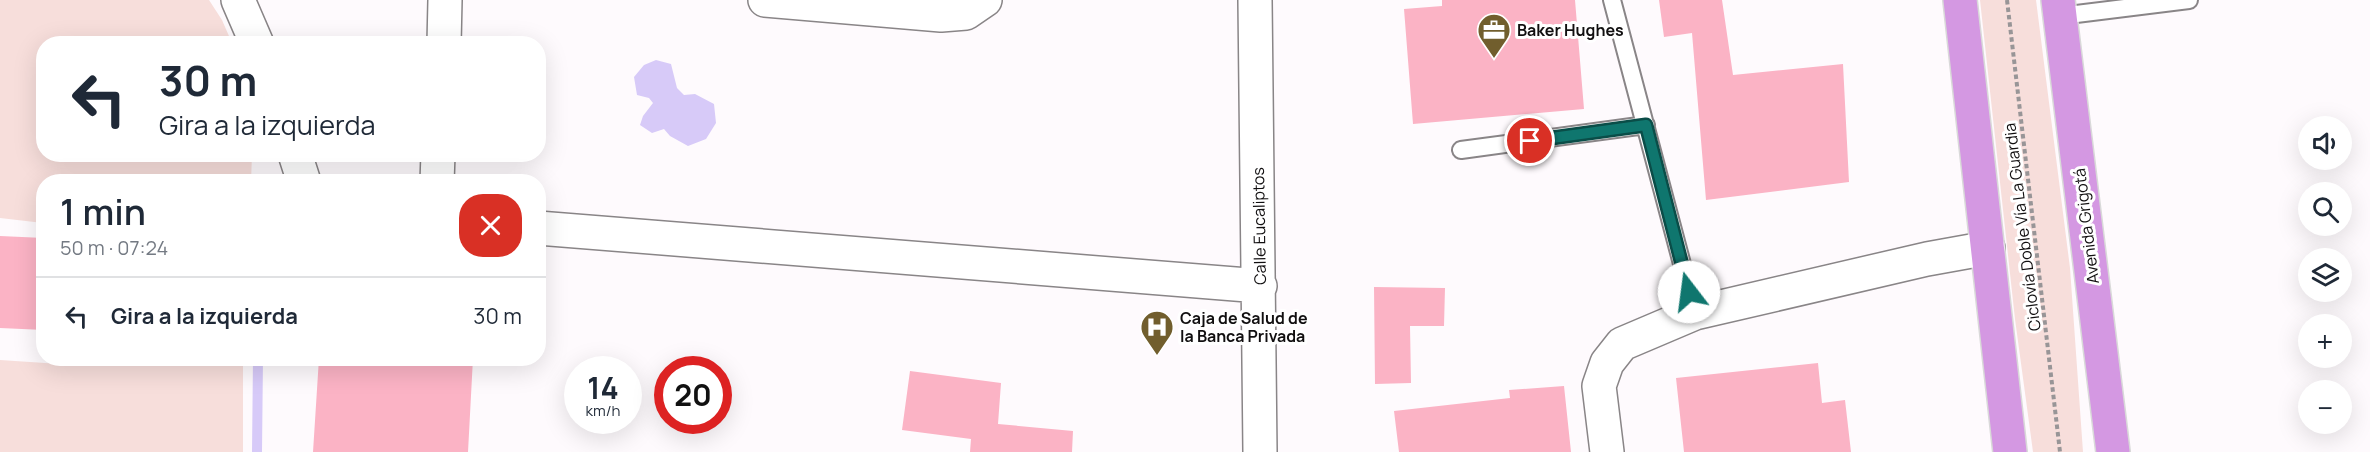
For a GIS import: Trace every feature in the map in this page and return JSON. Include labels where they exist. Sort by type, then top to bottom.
[{"type":"highway","points":[[1960,0],[2010,452]]},
{"type":"highway","name":"Avenida Grigotá","points":[[2059,8],[2114,452]]},
{"type":"street","points":[[238,0],[254,36]]},
{"type":"street","points":[[444,36],[445,0]]},
{"type":"street","points":[[765,0],[941,15],[966,13],[985,0]]},
{"type":"street","name":"Calle Eucaliptos","points":[[1255,0],[1260,286],[1260,452]]},
{"type":"street","points":[[546,229],[1260,286]]},
{"type":"street","points":[[1607,452],[1599,386],[1607,363],[1622,344],[1695,313],[1927,259],[1988,248]]},
{"type":"lane","points":[[1612,0],[1695,313]]},
{"type":"lane","points":[[2059,8],[2189,0]]},
{"type":"lane","points":[[1461,150],[1646,125]]},
{"type":"path","name":"Ciclovía Doble Vía La Guardia","points":[[2007,0],[2060,452]]},
{"type":"shaded area","points":[[0,0],[209,0],[229,36],[36,36],[36,162],[252,162],[251,174],[36,174],[36,222],[0,218]]},
{"type":"shaded area","points":[[1980,0],[2036,0],[2070,268],[2083,452],[2033,452],[2015,319]]},
{"type":"shaded area","points":[[656,60],[671,64],[677,88],[684,95],[695,94],[714,104],[716,123],[706,139],[688,146],[670,136],[664,129],[652,133],[640,125],[643,116],[653,103],[649,98],[637,95],[634,77],[644,65]]},
{"type":"shaded area","points":[[0,360],[36,362],[36,366],[243,366],[243,452],[0,452]]},
{"type":"building","name":"Baker Hughes","points":[[1442,0],[1575,0],[1584,109],[1413,124],[1404,9],[1442,6]]},
{"type":"building","points":[[1659,0],[1722,0],[1733,75],[1843,64],[1849,182],[1706,200],[1692,33],[1664,37]]},
{"type":"building","points":[[0,236],[36,238],[36,330],[0,328]]},
{"type":"building","points":[[1374,287],[1445,288],[1444,326],[1410,326],[1411,383],[1375,384]]},
{"type":"building","points":[[1818,363],[1822,403],[1845,400],[1851,452],[1684,452],[1676,378]]},
{"type":"building","points":[[318,366],[473,366],[468,452],[313,452]]},
{"type":"building","points":[[910,371],[1001,383],[998,424],[1073,431],[1072,452],[970,452],[971,439],[902,430]]},
{"type":"building","points":[[1564,386],[1571,452],[1399,452],[1394,411],[1510,398],[1509,390]]},
{"type":"waterway","points":[[257,452],[258,366]]},
{"type":"place","name":"Baker Hughes","points":[[1494,59]]},
{"type":"place","name":"Caja de Salud de la Banca Privada","points":[[1157,356]]},
{"type":"route","points":[[1530,141],[1646,125],[1689,292]]}]
